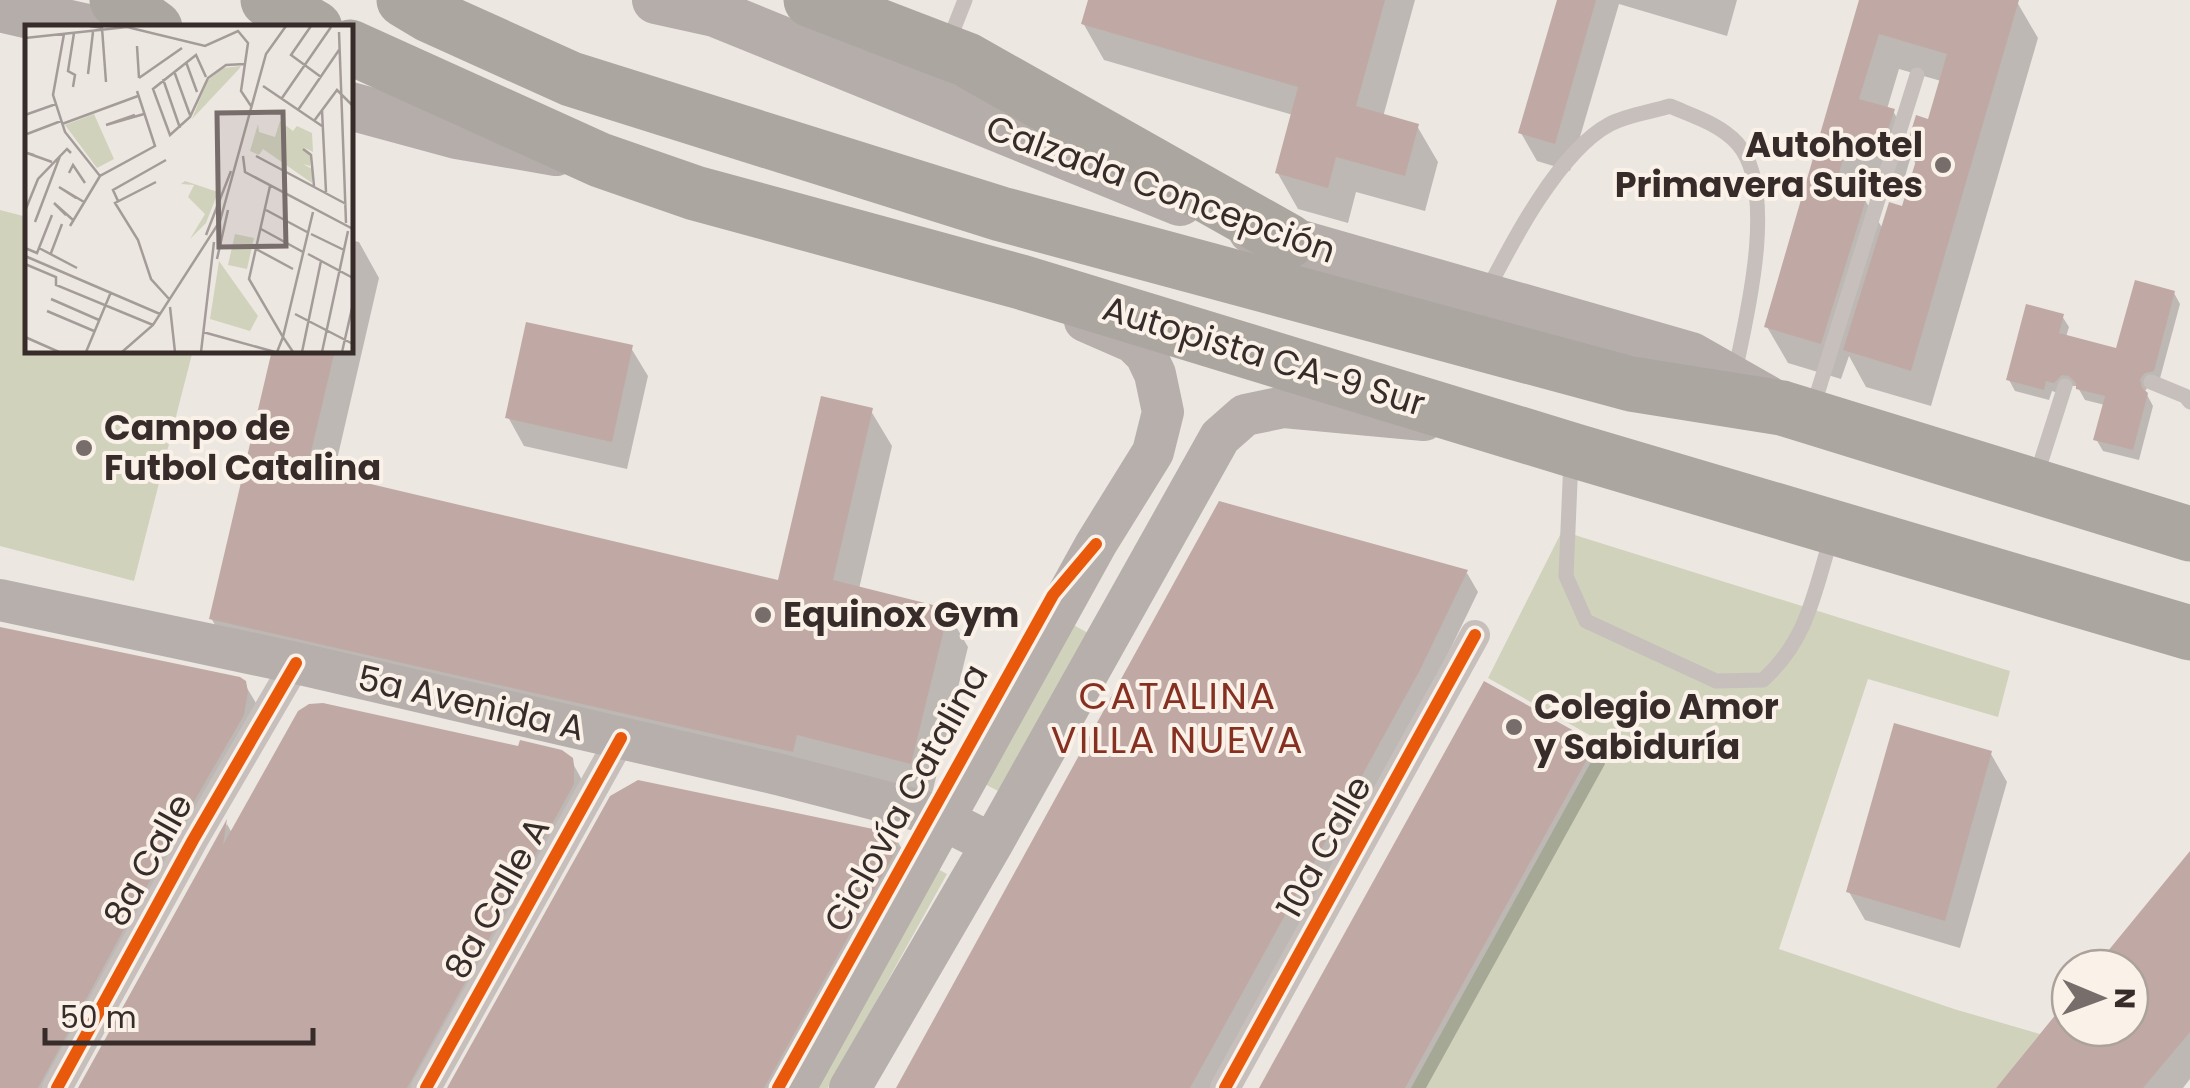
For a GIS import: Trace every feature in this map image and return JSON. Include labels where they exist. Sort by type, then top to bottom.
[{"type":"highway","points":[[117,0],[151,25]]},
{"type":"highway","points":[[268,0],[310,25]]},
{"type":"highway","name":"Autopista CA-9 Sur","points":[[404,0],[571,79],[1001,214],[1630,384],[1796,412],[2190,534]]},
{"type":"highway","points":[[811,0],[967,60],[1288,241]]},
{"type":"highway","name":"Autopista CA-9 Sur","points":[[352,48],[600,160],[695,193],[1021,282],[2190,633]]},
{"type":"main road","name":"Calzada Concepción","points":[[656,0],[714,13],[954,113],[1288,241],[1691,356],[1796,412]]},
{"type":"main road","points":[[0,8],[74,25]]},
{"type":"main road","points":[[352,107],[456,135],[600,160]]},
{"type":"main road","points":[[850,1088],[992,844],[1129,544],[1144,470],[1160,431],[1163,412],[1155,374],[1146,355],[1133,342],[1066,313],[1021,282]]},
{"type":"main road","points":[[795,1088],[946,820],[1129,544],[1220,436],[1245,415],[1284,406],[1484,424]]},
{"type":"main road","name":"5a Avenida A","points":[[0,600],[296,663],[777,774],[923,811],[992,844]]},
{"type":"main road","points":[[827,1029],[871,1050]]},
{"type":"street","name":"10a Calle","points":[[1225,1088],[1475,635]]},
{"type":"street","name":"8a Calle","points":[[57,1088],[193,840],[296,663]]},
{"type":"street","name":"8a Calle A","points":[[426,1088],[620,738]]},
{"type":"lane","points":[[944,51],[965,0]]},
{"type":"lane","points":[[1796,412],[1918,75]]},
{"type":"lane","points":[[1484,297],[1505,255],[1571,154],[1611,124],[1670,106],[1715,126],[1739,145],[1754,178],[1758,222],[1745,327],[1733,380]]},
{"type":"lane","points":[[2151,382],[2186,396],[2190,402]]},
{"type":"lane","points":[[2033,485],[2065,386]]},
{"type":"lane","points":[[1572,450],[1566,576],[1586,620],[1716,681],[1763,680],[1786,659],[1804,627],[1834,528]]},
{"type":"green space","name":"Campo de Futbol Catalina","points":[[0,210],[25,216],[25,352],[192,352],[134,581],[0,546]]},
{"type":"green space","points":[[1562,531],[2010,671],[1998,717],[1868,679],[1779,949],[2040,1034],[1996,1088],[1411,1088],[1602,742],[1488,678]]},
{"type":"green space","points":[[1070,623],[1088,633],[1000,792],[981,782]]},
{"type":"green space","points":[[934,867],[947,874],[828,1088],[811,1088]]},
{"type":"building","points":[[1088,0],[1385,0],[1356,106],[1419,124],[1405,176],[1336,157],[1328,188],[1275,173],[1298,87],[1081,24]]},
{"type":"building","points":[[1557,0],[1596,0],[1555,144],[1518,133]]},
{"type":"building","name":"Autohotel Primavera Suites","points":[[1859,0],[2019,0],[1911,371],[1843,350],[1889,202],[1902,206],[1918,154],[1905,151],[1916,115],[1928,119],[1947,54],[1879,34],[1859,99],[1895,109],[1883,144],[1850,135],[1835,187],[1867,196],[1821,344],[1764,327]]},
{"type":"building","points":[[2135,280],[2175,291],[2154,371],[2140,379],[2148,393],[2133,450],[2093,440],[2105,396],[2076,389],[2069,376],[2062,375],[2054,383],[2046,381],[2044,390],[2006,380],[2026,304],[2064,314],[2059,333],[2116,348]]},
{"type":"building","points":[[526,322],[633,345],[612,442],[505,418]]},
{"type":"building","points":[[272,352],[335,352],[307,469],[778,580],[821,396],[873,408],[833,580],[949,609],[911,764],[797,735],[793,752],[209,619]]},
{"type":"building","points":[[1219,501],[1468,570],[1420,670],[1190,1088],[896,1088]]},
{"type":"building","points":[[0,627],[240,677],[246,681],[248,692],[244,715],[38,1088],[0,1088]]},
{"type":"building","points":[[1484,681],[1596,743],[1405,1088],[1259,1088]]},
{"type":"building","points":[[323,703],[518,746],[520,740],[562,750],[573,758],[574,784],[407,1088],[78,1088],[227,819],[223,845],[298,711],[309,704]]},
{"type":"building","points":[[1894,723],[1992,751],[1945,921],[1846,892]]},
{"type":"building","points":[[638,780],[897,834],[896,851],[764,1088],[447,1088],[610,796]]},
{"type":"building","points":[[2190,851],[2190,1032],[2143,1088],[1996,1088],[2050,1022],[2050,1048],[2150,1048],[2150,948],[2110,948]]},
{"type":"cycle path","name":"Ciclovía Catalina","points":[[778,1088],[1053,595],[1096,544]]},
{"type":"cycle path","points":[[1225,1088],[1475,635]]},
{"type":"cycle path","points":[[57,1088],[193,840],[296,663]]},
{"type":"cycle path","points":[[426,1088],[621,738]]},
{"type":"place","name":"Autohotel Primavera Suites","points":[[1943,165]]},
{"type":"place","name":"Campo de Futbol Catalina","points":[[84,448]]},
{"type":"place","name":"Equinox Gym","points":[[763,615]]},
{"type":"place","name":"Colegio Amor y Sabiduría","points":[[1514,727]]},
{"type":"district","name":"CATALINA VILLA NUEVA","points":[[1178,718]]}]
